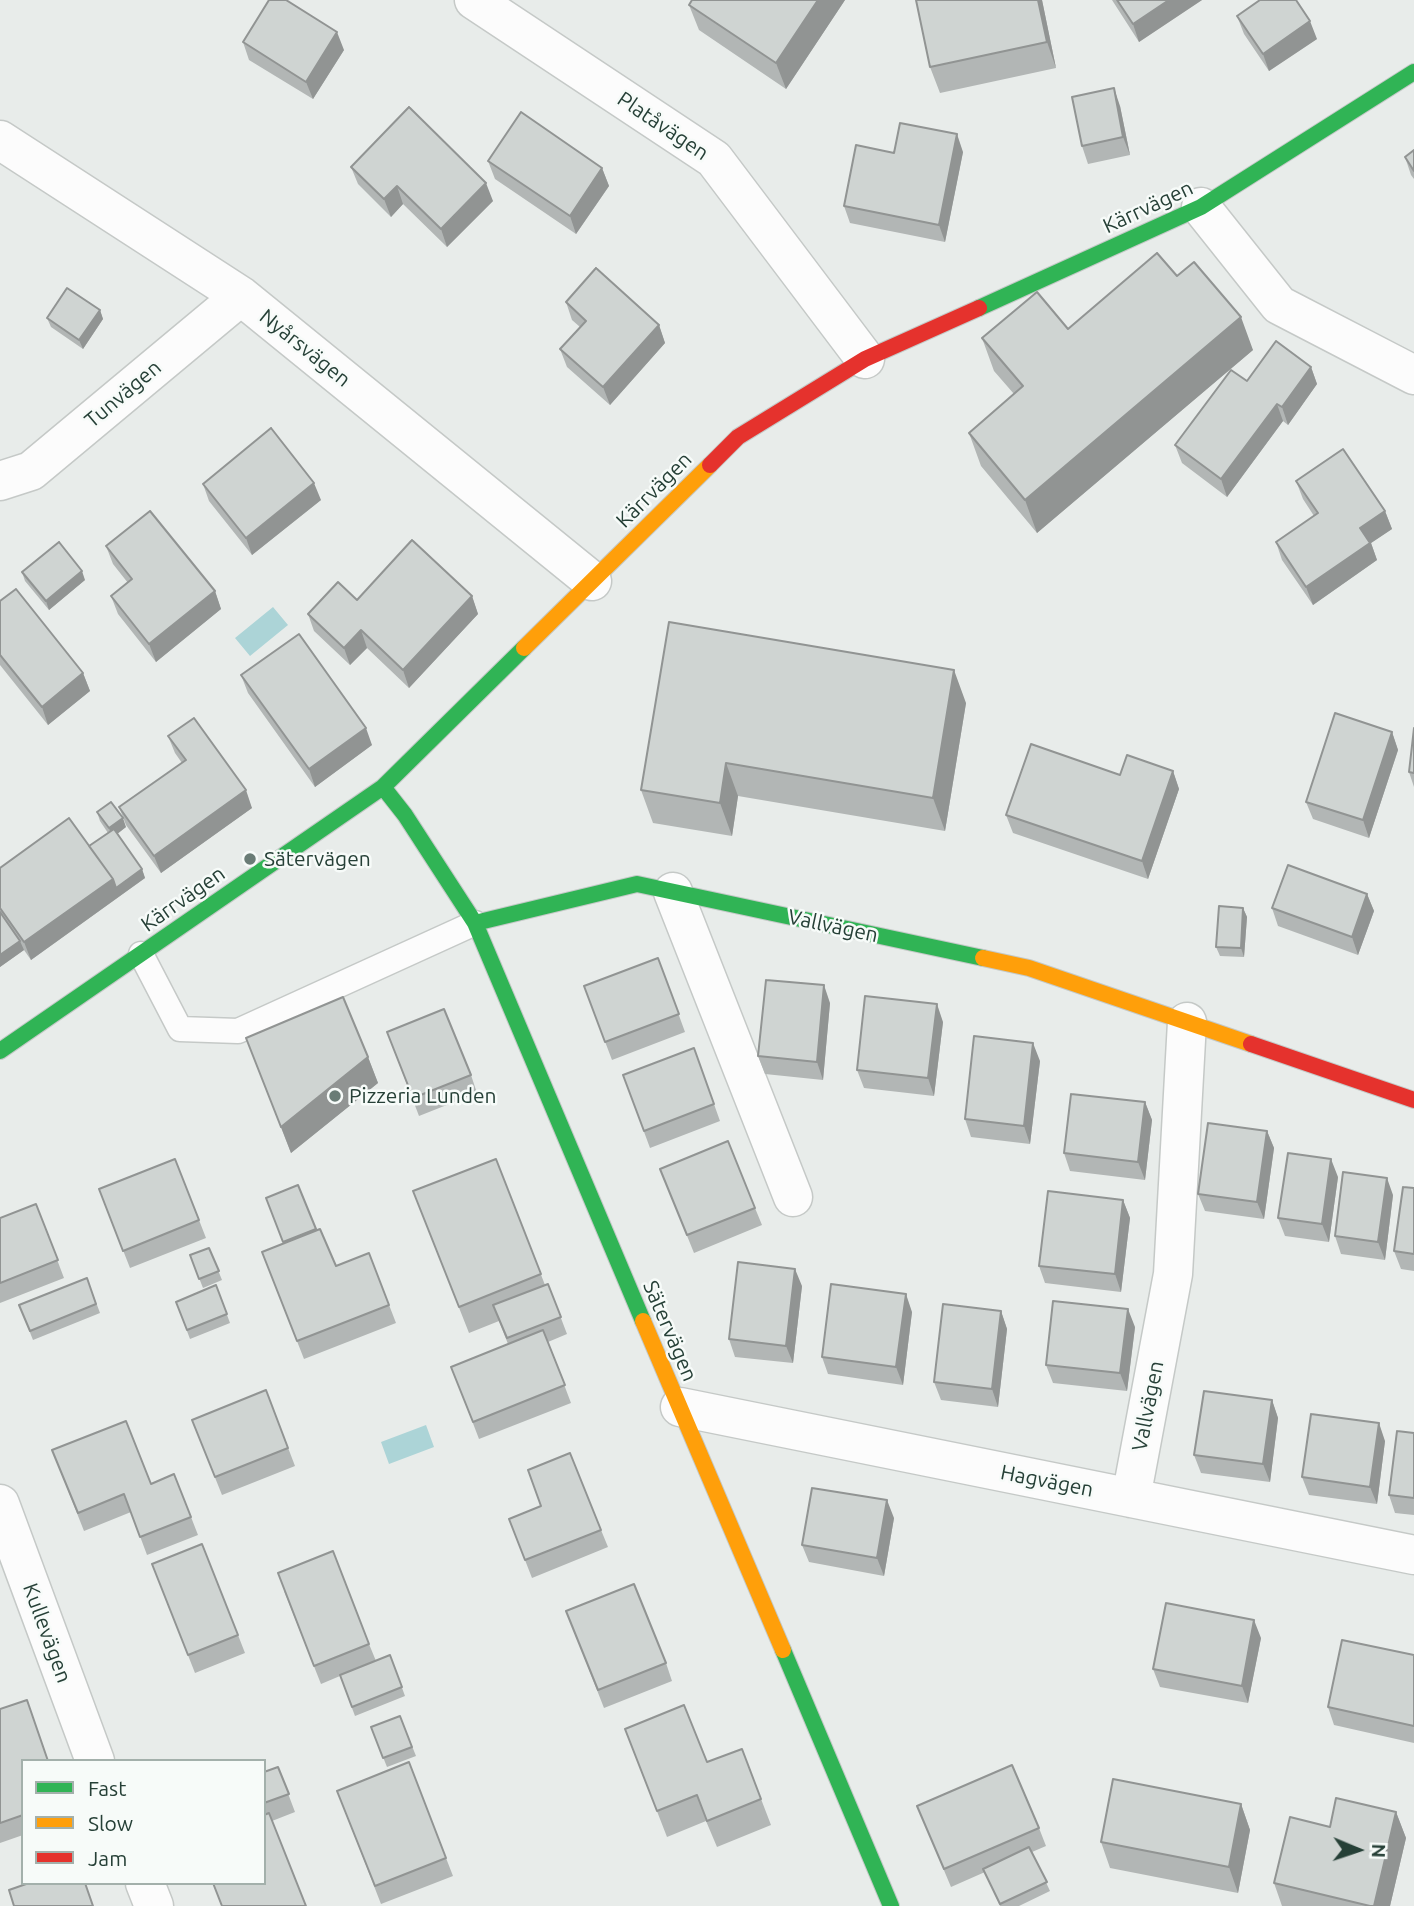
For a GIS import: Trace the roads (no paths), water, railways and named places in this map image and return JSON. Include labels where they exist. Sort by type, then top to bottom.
[{"type":"street","name":"Platåvägen","points":[[474,0],[714,159],[865,359]]},
{"type":"street","name":"Kärrvägen","points":[[0,1051],[383,787],[738,437],[865,359],[1201,207],[1414,72]]},
{"type":"street","name":"Nyårsvägen","points":[[0,140],[241,296],[592,581]]},
{"type":"street","points":[[1201,207],[1279,305],[1414,375]]},
{"type":"street","name":"Tunvägen","points":[[0,481],[30,471],[241,296]]},
{"type":"street","name":"Sätervägen","points":[[383,787],[405,815],[475,923],[891,1906]]},
{"type":"street","name":"Vallvägen","points":[[475,923],[637,884],[1028,968],[1414,1100]]},
{"type":"street","points":[[673,892],[793,1197]]},
{"type":"street","name":"Vallvägen","points":[[1131,1498],[1173,1274],[1186,1022]]},
{"type":"street","name":"Hagvägen","points":[[680,1407],[1414,1555]]},
{"type":"street","name":"Kullevägen","points":[[0,1504],[94,1759]]},
{"type":"street","points":[[146,1885],[154,1906]]},
{"type":"lane","points":[[141,954],[180,1029],[238,1031],[475,923]]},
{"type":"water","points":[[273,607],[288,625],[250,656],[235,638]]},
{"type":"water","points":[[426,1425],[434,1447],[389,1464],[381,1442]]},
{"type":"place","name":"Sätervägen","points":[[250,859]]},
{"type":"place","name":"Pizzeria Lunden","points":[[335,1096]]}]
